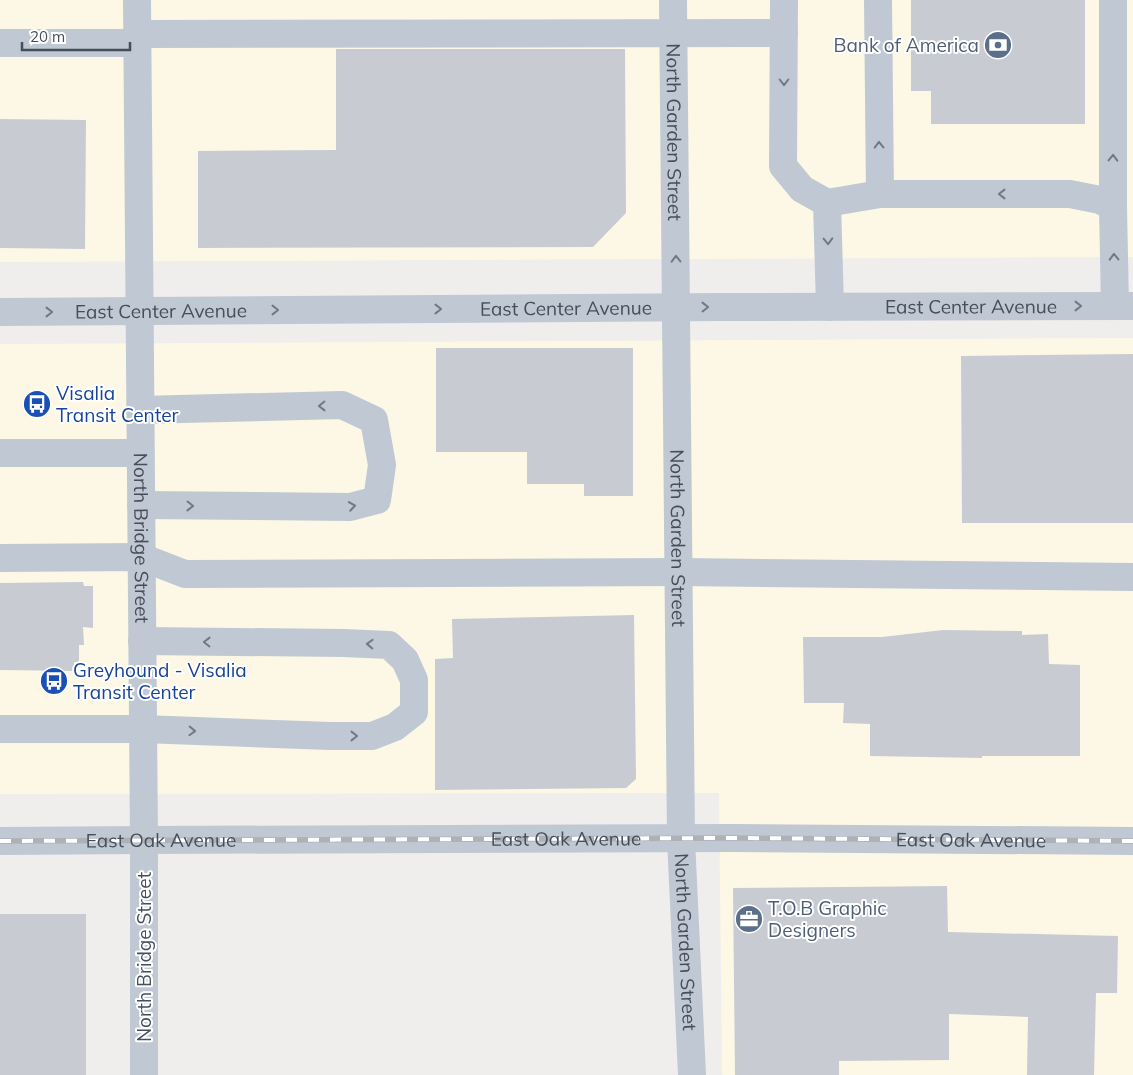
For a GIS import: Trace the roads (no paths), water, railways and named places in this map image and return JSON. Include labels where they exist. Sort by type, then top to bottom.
[{"type":"street","name":"North Bridge Street","points":[[137,0],[144,840],[144,1075]]},
{"type":"street","name":"North Garden Street","points":[[673,0],[681,838],[692,1075]]},
{"type":"street","points":[[784,0],[783,166],[802,189],[826,203],[880,194],[1070,194],[1100,200],[1113,207]]},
{"type":"street","points":[[878,0],[880,194]]},
{"type":"street","points":[[1113,0],[1113,207],[1124,306]]},
{"type":"street","points":[[0,43],[137,39],[673,32],[784,33]]},
{"type":"street","points":[[826,203],[830,307]]},
{"type":"street","name":"East Center Avenue","points":[[0,312],[1124,306]]},
{"type":"street","points":[[140,410],[342,405],[374,420],[382,465],[377,500],[350,508],[141,505]]},
{"type":"street","points":[[0,453],[140,454]]},
{"type":"street","points":[[0,558],[141,557],[185,574],[679,572],[1133,578]]},
{"type":"street","points":[[0,729],[143,729],[372,736],[395,727],[414,712],[414,680],[406,660],[389,644],[142,641]]},
{"type":"street","name":"East Oak Avenue","points":[[0,841],[734,838],[1133,841]]},
{"type":"railway","points":[[0,841],[734,838],[1133,841]]},
{"type":"place","name":"Bank of America","points":[[998,45]]},
{"type":"place","name":"Visalia Transit Center","points":[[37,404]]},
{"type":"place","name":"Greyhound - Visalia Transit Center","points":[[54,681]]},
{"type":"place","name":"T.O.B Graphic Designers","points":[[749,919]]}]
